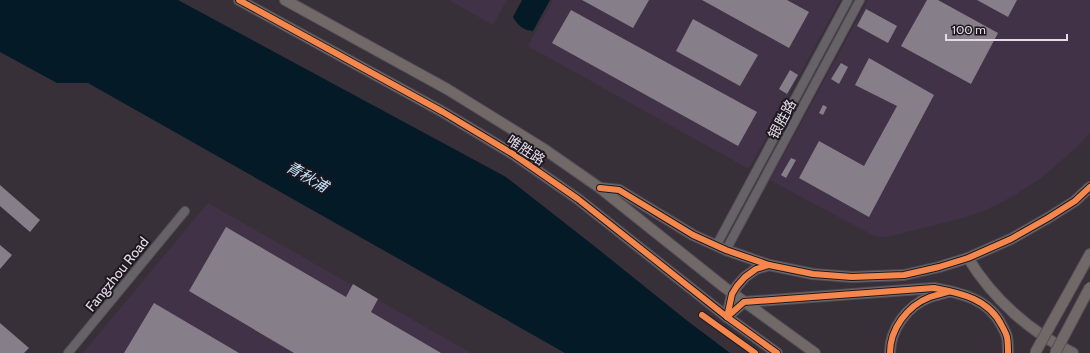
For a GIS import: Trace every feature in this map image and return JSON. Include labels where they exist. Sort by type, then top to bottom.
[{"type":"main road","name":"唯胜路","points":[[239,0],[443,112],[513,154],[578,199],[727,317],[777,353]]},
{"type":"main road","name":"唯胜路","points":[[285,0],[447,89],[544,149],[600,188],[732,294],[815,353]]},
{"type":"main road","points":[[600,188],[619,190],[693,235],[716,246],[769,266],[813,274],[852,277],[904,274],[939,267],[968,258],[1011,239],[1048,218],[1075,201],[1090,187]]},
{"type":"main road","points":[[1035,353],[1090,254]]},
{"type":"main road","points":[[968,258],[989,288],[1013,313],[1040,334],[1073,353]]},
{"type":"main road","points":[[727,317],[732,294],[745,277],[756,269],[769,266]]},
{"type":"main road","points":[[1054,353],[1090,287]]},
{"type":"main road","points":[[727,317],[744,302],[934,288],[953,291],[972,297],[986,306],[998,318],[1007,336],[1008,353]]},
{"type":"main road","points":[[890,353],[890,346],[894,333],[899,322],[907,312],[917,304],[930,297],[953,291]]},
{"type":"street","name":"银胜路","points":[[716,246],[848,0]]},
{"type":"street","name":"银胜路","points":[[726,250],[860,0]]},
{"type":"street","name":"Fangzhou Road","points":[[68,353],[185,211]]},
{"type":"shaded area","points":[[449,0],[507,0],[493,25]]},
{"type":"shaded area","points":[[553,0],[840,0],[749,169],[528,46]]},
{"type":"shaded area","points":[[868,0],[1090,0],[1090,133],[1077,147],[1041,178],[1015,195],[986,210],[959,219],[886,237],[874,236],[770,180]]},
{"type":"shaded area","points":[[208,203],[471,353],[83,353]]},
{"type":"water","name":"青秋浦","points":[[0,0],[178,0],[506,177],[730,353],[565,353],[88,83],[57,83],[0,52]]},
{"type":"water","points":[[522,0],[550,0],[533,31],[526,30],[521,27],[513,17]]},
{"type":"building","points":[[582,0],[649,0],[633,28]]},
{"type":"building","points":[[702,0],[787,0],[809,12],[789,48]]},
{"type":"building","points":[[927,0],[938,0],[998,33],[971,84],[901,46]]},
{"type":"building","points":[[977,0],[1017,0],[1008,17]]},
{"type":"building","points":[[866,9],[897,26],[888,43],[857,26]]},
{"type":"building","points":[[571,10],[757,112],[738,146],[552,43]]},
{"type":"building","points":[[693,19],[758,55],[740,86],[676,51]]},
{"type":"building","points":[[869,58],[934,95],[869,217],[799,178],[819,141],[864,166],[897,106],[855,85]]},
{"type":"building","points":[[841,63],[848,67],[839,84],[831,79]]},
{"type":"building","points":[[790,70],[798,75],[787,94],[779,89]]},
{"type":"building","points":[[823,105],[827,107],[823,115],[819,113]]},
{"type":"building","points":[[791,158],[796,160],[786,178],[781,175]]},
{"type":"building","points":[[0,185],[40,220],[30,232],[0,206]]},
{"type":"building","points":[[226,227],[346,297],[353,284],[378,299],[371,312],[441,353],[294,353],[189,291]]},
{"type":"building","points":[[0,245],[12,255],[0,269]]},
{"type":"building","points":[[154,303],[239,353],[124,353]]},
{"type":"building","points":[[0,323],[29,348],[24,353],[0,353]]},
{"type":"cycle path","points":[[239,0],[443,112],[513,154],[578,199],[727,317],[777,353]]},
{"type":"cycle path","points":[[600,188],[619,190],[693,235],[726,250],[769,265],[813,274],[852,277],[904,275],[939,267],[968,258],[1011,239],[1048,218],[1075,201],[1090,187]]},
{"type":"cycle path","points":[[727,317],[732,294],[737,286],[745,277],[756,269],[769,265]]},
{"type":"cycle path","points":[[727,317],[744,302],[934,288],[964,295],[982,303],[990,309],[1006,334],[1008,341],[1008,353]]},
{"type":"cycle path","points":[[890,353],[893,335],[901,319],[907,312],[914,306],[932,296],[948,292]]},
{"type":"cycle path","points":[[702,315],[755,353]]}]
